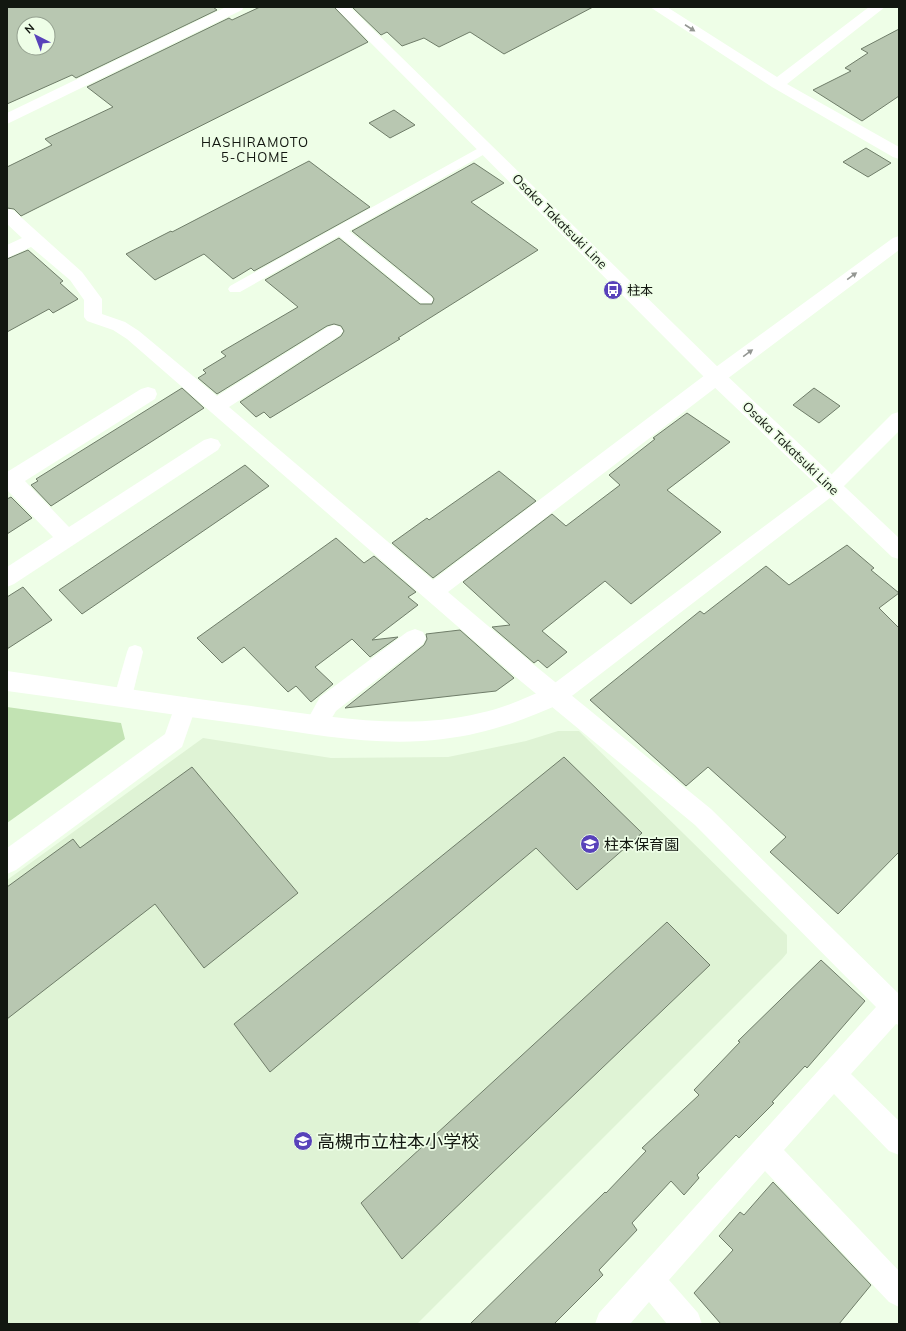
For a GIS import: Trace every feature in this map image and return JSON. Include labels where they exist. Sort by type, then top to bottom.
[{"type":"street","points":[[7,119],[237,7]]},
{"type":"street","name":"Osaka Takatsuki Line","points":[[342,7],[716,377],[899,551]]},
{"type":"street","points":[[658,7],[778,84],[899,154]]},
{"type":"street","points":[[778,84],[878,7]]},
{"type":"street","points":[[7,214],[33,239],[76,276],[93,299],[93,317],[119,326],[133,335],[525,671],[703,817],[896,1010],[833,1074],[610,1324]]},
{"type":"street","points":[[7,252],[33,239]]},
{"type":"street","points":[[433,592],[716,377],[899,242]]},
{"type":"street","points":[[216,406],[334,331]]},
{"type":"street","points":[[67,539],[9,481],[148,394]]},
{"type":"street","points":[[7,681],[184,707],[316,724],[404,732],[432,731],[494,721],[521,712],[556,695],[832,486],[899,419]]},
{"type":"street","points":[[7,578],[211,445]]},
{"type":"street","points":[[316,724],[328,704],[415,638]]},
{"type":"street","points":[[7,862],[174,740],[184,707]]},
{"type":"street","points":[[833,1074],[899,1141]]},
{"type":"street","points":[[765,1151],[899,1292]]},
{"type":"street","points":[[649,1280],[687,1324]]},
{"type":"lane","points":[[235,289],[486,148]]},
{"type":"lane","points":[[340,230],[426,300]]},
{"type":"lane","points":[[123,697],[135,652]]},
{"type":"shaded area","points":[[7,707],[121,723],[125,739],[7,823]]},
{"type":"shaded area","name":"高槻市立柱本小学校","points":[[558,731],[579,731],[787,935],[787,953],[782,959],[417,1324],[7,1324],[7,880],[203,738],[331,758],[448,757],[526,741]]},
{"type":"building","points":[[7,7],[213,7],[217,10],[76,78],[72,75],[7,104]]},
{"type":"building","points":[[260,7],[334,7],[368,42],[21,216],[14,209],[7,208],[7,167],[52,145],[45,139],[113,107],[87,87],[229,18],[232,20]]},
{"type":"building","points":[[352,7],[593,7],[504,54],[470,32],[439,47],[424,38],[402,46],[387,32],[381,35]]},
{"type":"building","points":[[899,29],[899,96],[862,121],[813,90],[851,71],[845,68],[868,53],[861,49]]},
{"type":"building","points":[[394,110],[415,125],[390,138],[369,123]]},
{"type":"building","points":[[866,148],[891,163],[868,177],[843,162]]},
{"type":"building","points":[[309,161],[370,207],[254,271],[251,268],[233,279],[204,254],[155,280],[126,254],[171,231],[172,232]]},
{"type":"building","points":[[474,163],[504,183],[471,202],[538,250],[398,338],[400,339],[270,418],[264,412],[256,417],[240,402],[341,336],[344,331],[341,326],[334,324],[327,326],[217,394],[198,378],[206,373],[203,370],[226,356],[221,352],[298,307],[265,280],[339,238],[420,304],[432,304],[434,299],[432,296],[352,231]]},
{"type":"building","points":[[28,250],[63,281],[60,283],[78,299],[53,313],[49,309],[7,332],[7,259]]},
{"type":"building","points":[[182,388],[204,408],[51,506],[31,485],[38,481],[36,479]]},
{"type":"building","points":[[814,388],[840,406],[819,423],[793,405]]},
{"type":"building","points":[[687,413],[730,442],[667,490],[721,532],[631,604],[605,581],[542,631],[567,652],[547,668],[538,660],[534,663],[492,627],[510,625],[463,582],[552,514],[566,526],[620,485],[609,475],[655,439],[653,438]]},
{"type":"building","points":[[245,465],[269,486],[82,614],[59,590]]},
{"type":"building","points":[[499,471],[536,501],[433,578],[392,543],[427,518],[429,520]]},
{"type":"building","points":[[11,497],[32,518],[7,534],[7,499]]},
{"type":"building","points":[[336,538],[364,563],[374,556],[416,592],[408,597],[418,605],[372,640],[398,637],[370,657],[352,639],[315,667],[333,684],[311,702],[296,686],[288,692],[244,647],[222,663],[197,638]]},
{"type":"building","points":[[847,545],[874,568],[871,570],[899,593],[879,608],[899,628],[899,852],[838,914],[770,852],[786,837],[708,767],[686,786],[590,700],[700,611],[704,614],[766,566],[789,585]]},
{"type":"building","points":[[23,587],[52,620],[7,649],[7,597]]},
{"type":"building","points":[[460,630],[514,678],[496,691],[345,708],[424,645],[427,639],[426,634]]},
{"type":"building","points":[[564,757],[642,833],[577,890],[536,848],[270,1072],[234,1024]]},
{"type":"building","points":[[192,767],[298,893],[204,968],[155,904],[7,1019],[7,887],[73,839],[80,848]]},
{"type":"building","points":[[667,922],[710,965],[402,1259],[361,1203]]},
{"type":"building","points":[[821,960],[865,1001],[807,1068],[805,1066],[772,1102],[774,1103],[739,1138],[736,1135],[697,1175],[699,1178],[684,1195],[671,1181],[632,1223],[637,1230],[599,1270],[603,1275],[554,1324],[470,1324],[605,1192],[606,1193],[646,1151],[642,1148],[699,1095],[694,1090],[740,1042],[738,1041]]},
{"type":"building","points":[[773,1182],[871,1285],[839,1324],[721,1324],[694,1293],[733,1250],[719,1236],[740,1212],[744,1215]]},
{"type":"place","name":"柱本","points":[[613,290]]},
{"type":"place","name":"柱本保育園","points":[[590,844]]},
{"type":"place","name":"高槻市立柱本小学校","points":[[303,1141]]},
{"type":"district","name":"HASHIRAMOTO 5-CHOME","points":[[255,150]]}]
